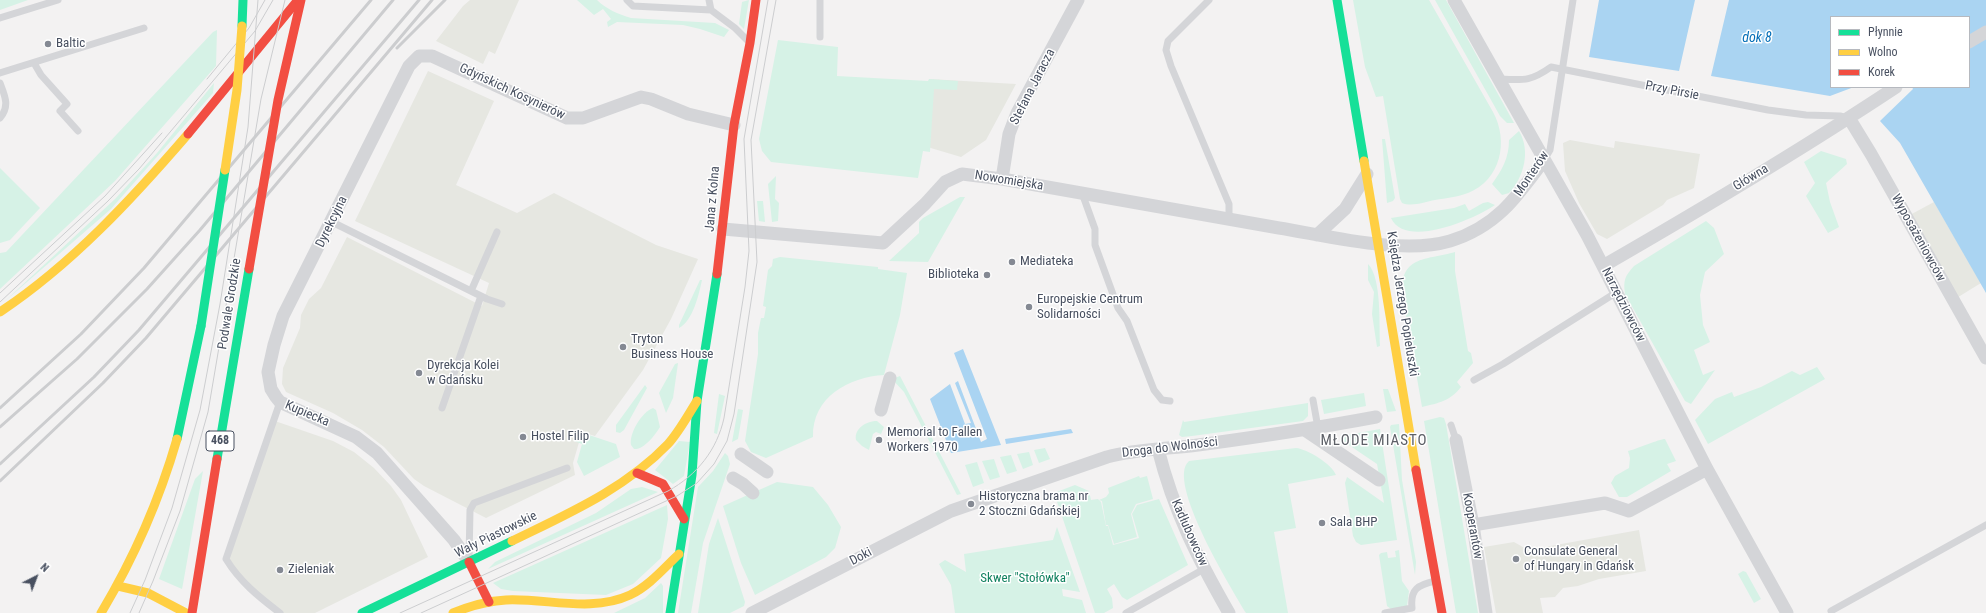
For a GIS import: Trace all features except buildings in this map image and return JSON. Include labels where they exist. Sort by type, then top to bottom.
[{"type":"main road","name":"Podwale Grodzkie","points":[[101,613],[118,586],[142,538],[163,482],[185,408],[201,326],[237,90],[243,0]]},
{"type":"main road","name":"Podwale Grodzkie","points":[[192,613],[276,106],[300,0]]},
{"type":"main road","points":[[0,312],[26,296],[136,193],[300,0]]},
{"type":"main road","name":"Jana z Kolna","points":[[684,519],[692,475],[696,436],[697,401],[719,263],[727,177],[734,125],[750,43],[756,0]]},
{"type":"main road","name":"Księdza Jerzego Popiełuszki","points":[[1337,0],[1442,613]]},
{"type":"main road","name":"Jana z Kolna","points":[[637,473],[669,443],[697,401]]},
{"type":"main road","points":[[637,473],[663,484],[684,519],[670,613]]},
{"type":"main road","name":"Wały Piastowskie","points":[[362,613],[590,502],[637,473]]},
{"type":"main road","points":[[453,613],[489,602],[513,600],[580,604],[602,603],[616,600],[630,594],[648,583],[679,554]]},
{"type":"main road","points":[[469,562],[489,602]]},
{"type":"main road","points":[[118,586],[148,593],[186,613]]},
{"type":"main road","points":[[580,604],[592,613]]},
{"type":"street","name":"Stefana Jaracza","points":[[1002,179],[1009,134],[1017,113],[1078,0]]},
{"type":"street","name":"Narzędziowców","points":[[1454,0],[1603,266],[1707,469],[1787,613]]},
{"type":"street","points":[[1970,41],[1986,32]]},
{"type":"street","name":"Gdyńskich Kosynierów","points":[[428,55],[567,118],[583,118],[641,97],[651,98],[688,114],[734,125]]},
{"type":"street","name":"Dyrekcyjna","points":[[280,402],[271,389],[268,372],[274,345],[284,316],[332,222],[396,87],[409,66],[419,56],[428,55]]},
{"type":"street","name":"Główna","points":[[1603,266],[1683,220],[1849,118],[1894,88]]},
{"type":"street","name":"Wyposażeniowców","points":[[1849,118],[1872,154],[1986,358]]},
{"type":"street","name":"Monterów","points":[[1379,244],[1418,247],[1434,245],[1476,231],[1507,208],[1544,160]]},
{"type":"street","name":"Nowomiejska","points":[[723,228],[884,243],[925,204],[945,182],[962,174],[1002,179],[1229,220],[1379,244]]},
{"type":"street","points":[[1318,235],[1345,209],[1367,174]]},
{"type":"street","points":[[881,410],[890,378]]},
{"type":"street","name":"Kupiecka","points":[[280,402],[356,437],[377,453],[454,540],[469,562]]},
{"type":"street","name":"Droga do Wolności","points":[[971,504],[1131,451],[1158,449],[1305,430],[1376,417]]},
{"type":"street","points":[[1305,430],[1379,480]]},
{"type":"street","name":"Kooperantów","points":[[1456,440],[1473,525],[1486,613]]},
{"type":"street","name":"Kadłubowców","points":[[1158,449],[1177,512],[1204,569],[1229,613]]},
{"type":"street","points":[[741,454],[767,472]]},
{"type":"street","points":[[1473,525],[1605,503],[1629,511],[1707,469]]},
{"type":"street","points":[[733,478],[753,493]]},
{"type":"street","name":"Doki","points":[[752,613],[928,522],[971,504]]},
{"type":"lane","points":[[0,18],[58,0]]},
{"type":"lane","points":[[627,0],[633,6],[711,10],[735,28],[750,43]]},
{"type":"lane","points":[[709,0],[711,10]]},
{"type":"lane","points":[[820,0],[820,37]]},
{"type":"lane","points":[[1209,0],[1168,41],[1166,50],[1171,66],[1229,204],[1229,220]]},
{"type":"lane","name":"Monterów","points":[[1544,160],[1550,150],[1573,0]]},
{"type":"lane","points":[[0,73],[144,28]]},
{"type":"lane","points":[[34,63],[41,75],[67,104],[60,111],[78,131]]},
{"type":"lane","name":"Przy Pirsie","points":[[1498,79],[1528,80],[1538,77],[1551,67],[1768,110],[1806,115],[1840,116],[1849,118]]},
{"type":"lane","points":[[0,83],[6,101],[6,111],[0,118]]},
{"type":"lane","points":[[1082,193],[1095,229],[1095,245],[1118,308],[1128,321],[1154,390],[1162,400],[1170,400]]},
{"type":"lane","points":[[332,222],[481,296],[502,304]]},
{"type":"lane","points":[[471,291],[497,232]]},
{"type":"lane","points":[[1474,380],[1616,292]]},
{"type":"lane","points":[[442,408],[481,296]]},
{"type":"lane","points":[[1314,400],[1318,428]]},
{"type":"lane","name":"Kupiecka","points":[[280,402],[226,559],[236,575],[259,597],[280,613]]},
{"type":"lane","points":[[1451,425],[1456,440]]},
{"type":"lane","points":[[469,562],[470,510],[474,503],[567,468]]},
{"type":"lane","points":[[1831,611],[1986,525]]},
{"type":"lane","points":[[1126,613],[1204,569]]},
{"type":"lane","points":[[1385,613],[1412,608],[1411,598],[1420,585],[1436,581]]},
{"type":"shaded area","points":[[470,0],[519,0],[495,54],[489,51],[483,64],[436,41],[463,6]]},
{"type":"shaded area","points":[[428,71],[494,101],[456,185],[517,213],[554,193],[656,245],[698,259],[671,319],[643,370],[595,436],[582,432],[573,463],[575,475],[486,518],[424,486],[414,479],[384,447],[362,430],[333,413],[286,392],[282,384],[283,368],[300,328],[301,315],[309,299],[321,288],[347,237],[482,306],[489,283],[355,221]]},
{"type":"shaded area","points":[[929,79],[1016,84],[986,140],[961,157],[924,146]]},
{"type":"shaded area","points":[[1570,140],[1614,148],[1615,141],[1700,154],[1694,188],[1667,200],[1663,205],[1607,239],[1597,234],[1579,203],[1565,171],[1563,143]]},
{"type":"shaded area","points":[[1934,202],[1981,283],[1955,299],[1908,216]]},
{"type":"shaded area","points":[[275,421],[333,441],[354,452],[374,468],[391,486],[401,500],[428,557],[315,613],[281,613],[259,596],[227,559]]},
{"type":"shaded area","points":[[1639,530],[1646,571],[1599,579],[1578,586],[1563,588],[1555,597],[1540,598],[1543,613],[1496,613],[1484,547],[1514,542],[1528,550]]},
{"type":"green space","points":[[0,0],[28,0],[0,10]]},
{"type":"green space","points":[[577,0],[597,0],[612,11],[631,18],[715,23],[729,30],[724,37],[683,25],[617,22],[608,27],[607,22],[611,19],[603,9],[594,15]]},
{"type":"green space","points":[[749,0],[744,29],[739,24],[742,2]]},
{"type":"green space","points":[[1353,0],[1429,0],[1498,123],[1501,147],[1499,158],[1495,169],[1488,179],[1479,187],[1468,193],[1423,203],[1402,203],[1400,199],[1383,96],[1376,97],[1365,67]]},
{"type":"green space","points":[[1435,0],[1446,0],[1514,123],[1507,123],[1500,116]]},
{"type":"green space","points":[[217,30],[216,66],[115,181],[0,289],[0,253],[6,252],[213,32]]},
{"type":"green space","points":[[778,40],[838,47],[837,76],[928,81],[929,79],[958,81],[957,90],[934,89],[930,152],[923,151],[918,178],[771,162],[762,151],[759,139]]},
{"type":"green space","points":[[214,83],[213,93],[111,209],[4,302],[115,199],[157,153]]},
{"type":"green space","points":[[1519,131],[1525,147],[1522,172],[1509,193],[1502,195],[1492,184],[1504,164],[1508,152],[1509,140]]},
{"type":"green space","points":[[1382,139],[1385,139],[1395,198],[1393,201],[1387,203]]},
{"type":"green space","points":[[1821,151],[1846,159],[1847,164],[1826,183],[1830,202],[1839,227],[1828,233],[1806,196],[1815,183],[1804,162]]},
{"type":"green space","points":[[0,168],[40,208],[10,240],[0,243]]},
{"type":"green space","points":[[776,176],[775,199],[779,203],[778,221],[772,222],[768,184]]},
{"type":"green space","points":[[960,197],[965,197],[928,262],[889,261],[919,233],[919,222],[923,218]]},
{"type":"green space","points":[[757,201],[763,201],[765,222],[759,221]]},
{"type":"green space","points":[[1488,202],[1495,205],[1486,211],[1458,223],[1425,231],[1411,231],[1399,227],[1391,218],[1454,208],[1465,204],[1469,211],[1483,203]]},
{"type":"green space","points":[[1706,221],[1714,228],[1724,254],[1705,272],[1700,295],[1703,325],[1710,342],[1694,350],[1703,375],[1715,370],[1691,404],[1685,401],[1625,294],[1624,285],[1627,276],[1634,266]]},
{"type":"green space","points":[[1455,252],[1455,271],[1468,351],[1471,353],[1473,363],[1457,382],[1461,387],[1457,392],[1439,403],[1422,407],[1402,292],[1403,280],[1406,271],[1411,265],[1418,261]]},
{"type":"green space","points":[[780,257],[878,267],[878,269],[907,273],[900,315],[884,375],[858,380],[835,392],[826,400],[819,411],[814,423],[813,437],[766,458],[751,452],[745,441],[758,354],[758,333],[761,318],[764,318],[766,307],[763,306],[768,270],[772,266],[773,259]]},
{"type":"green space","points":[[1368,264],[1376,280],[1378,291],[1380,346],[1377,347],[1372,314],[1374,292],[1368,280]]},
{"type":"green space","points":[[700,280],[702,280],[695,307],[688,320],[679,328],[679,325]]},
{"type":"green space","points":[[678,363],[673,398],[666,413],[659,393],[675,364]]},
{"type":"green space","points":[[1817,367],[1825,379],[1708,444],[1695,420],[1715,399],[1732,392],[1734,397],[1761,387],[1792,371],[1800,375]]},
{"type":"green space","points":[[900,376],[961,494],[957,495],[904,392],[892,379]]},
{"type":"green space","points":[[645,385],[647,388],[624,430],[620,433],[616,432],[616,425]]},
{"type":"green space","points":[[1383,389],[1388,389],[1396,411],[1387,412]]},
{"type":"green space","points":[[1364,393],[1366,406],[1324,414],[1321,400]]},
{"type":"green space","points":[[719,394],[725,396],[717,434],[714,433]]},
{"type":"green space","points":[[1308,403],[1308,416],[1303,421],[1192,436],[1182,437],[1179,435],[1183,420],[1184,422]]},
{"type":"green space","points":[[653,408],[656,410],[660,427],[645,445],[638,449],[634,449],[631,445],[631,440],[634,429],[641,418]]},
{"type":"green space","points":[[738,409],[743,410],[738,439],[732,442]]},
{"type":"green space","points":[[1440,417],[1444,418],[1446,424],[1478,613],[1456,613],[1424,421]]},
{"type":"green space","points":[[877,421],[884,427],[881,434],[876,432],[873,434],[869,450],[856,440],[857,432],[865,424]]},
{"type":"green space","points":[[1399,424],[1402,480],[1416,562],[1415,575],[1390,427],[1391,425]]},
{"type":"green space","points":[[1380,429],[1397,540],[1361,545],[1356,542],[1353,536],[1345,483],[1347,477],[1384,503],[1377,464],[1340,439],[1342,436]]},
{"type":"green space","points":[[577,431],[616,444],[620,457],[584,476],[577,462],[582,444],[574,441]]},
{"type":"green space","points":[[1665,439],[1676,461],[1667,464],[1671,471],[1627,497],[1619,497],[1611,483],[1615,476],[1629,468],[1630,458],[1628,451]]},
{"type":"green space","points":[[679,441],[690,442],[684,476],[673,484],[655,470]]},
{"type":"green space","points":[[1045,448],[1050,459],[1039,463],[1034,450]]},
{"type":"green space","points":[[1296,448],[1306,451],[1319,458],[1330,466],[1336,475],[1288,484],[1296,528],[1274,532],[1288,613],[1246,613],[1216,561],[1193,512],[1186,490],[1184,472],[1189,461]]},
{"type":"green space","points":[[1029,452],[1033,465],[1023,469],[1017,454]]},
{"type":"green space","points":[[725,453],[728,456],[730,464],[703,543],[691,613],[678,613],[698,487],[713,471]]},
{"type":"green space","points":[[1011,455],[1017,471],[1007,474],[1000,457]]},
{"type":"green space","points":[[994,459],[1000,477],[990,480],[982,461]]},
{"type":"green space","points":[[977,462],[984,483],[973,487],[965,465]]},
{"type":"green space","points":[[203,471],[182,589],[159,579],[195,479]]},
{"type":"green space","points":[[1139,476],[1140,478],[1147,476],[1153,499],[1136,504],[1131,514],[1137,537],[1114,544],[1108,525],[1106,525],[1102,501],[1099,500],[1106,497],[1109,493],[1108,488]]},
{"type":"green space","points":[[777,482],[813,487],[828,505],[841,527],[835,548],[826,557],[755,595],[741,563],[723,506]]},
{"type":"green space","points":[[1075,485],[1089,491],[1091,500],[1098,499],[1101,502],[1106,526],[1108,526],[1113,545],[1139,538],[1132,514],[1137,505],[1159,499],[1188,565],[1127,600],[1122,597],[1114,584],[1107,589],[1112,598],[1113,608],[1104,613],[1095,613],[1054,493]]},
{"type":"green space","points":[[642,487],[658,492],[488,569],[495,562],[596,513],[631,489]]},
{"type":"green space","points":[[667,505],[668,519],[661,558],[633,584],[606,595],[513,591],[501,589],[493,583]]},
{"type":"green space","points":[[718,518],[745,602],[744,606],[730,613],[698,613],[709,544]]},
{"type":"green space","name":"Skwer \"Stołówka\"","points":[[1057,527],[1080,592],[1062,589],[1063,596],[1082,600],[1086,613],[955,613],[951,585],[939,564],[945,560],[966,572],[964,554],[1053,540]]},
{"type":"green space","points":[[1399,550],[1402,581],[1409,591],[1407,606],[1391,609],[1387,606],[1379,555],[1387,552],[1388,558],[1396,557],[1395,551]]},
{"type":"green space","points":[[1743,571],[1746,572],[1761,599],[1754,603],[1738,574]]},
{"type":"green space","points":[[661,583],[663,586],[663,613],[614,613],[645,598]]},
{"type":"water","points":[[1599,0],[1695,0],[1679,71],[1589,57]]},
{"type":"water","name":"dok 8","points":[[1729,0],[1986,0],[1986,293],[1900,143],[1880,121],[1912,88],[1970,88],[1970,16],[1830,16],[1830,88],[1851,88],[1830,96],[1711,76]]},
{"type":"water","points":[[963,349],[1001,445],[951,453],[930,399],[950,384],[965,424],[971,423],[955,383],[958,381],[981,442],[987,439],[954,353]]},
{"type":"water","points":[[1071,429],[1073,433],[1006,444],[1005,439]]},
{"type":"tram line","points":[[130,613],[145,580],[172,508],[200,410],[220,304],[248,127],[258,0]]},
{"type":"tram line","points":[[207,79],[249,28],[265,0]]},
{"type":"tram line","points":[[0,302],[108,201],[139,169],[255,31],[273,0]]},
{"type":"tram line","points":[[139,613],[180,511],[208,412],[261,99],[285,0]]},
{"type":"tram line","points":[[400,613],[668,491],[678,485],[697,469],[711,451],[721,430],[724,418],[745,287],[749,251],[744,139],[768,0]]},
{"type":"tram line","points":[[421,613],[677,496],[697,483],[714,464],[727,441],[734,414],[757,262],[751,140],[776,0]]},
{"type":"tram line","points":[[0,293],[105,196],[162,133]]},
{"type":"railway","points":[[0,408],[81,334],[144,268],[371,0]]},
{"type":"railway","points":[[0,427],[77,359],[147,289],[200,230],[393,0]]},
{"type":"railway","points":[[0,464],[94,377],[139,330],[419,0]]},
{"type":"railway","points":[[0,481],[103,383],[146,338],[432,0]]},
{"type":"railway","points":[[397,48],[445,0]]},
{"type":"traffic: fast","points":[[242,26],[243,0]]},
{"type":"traffic: fast","points":[[1337,0],[1364,161]]},
{"type":"traffic: fast","points":[[201,326],[225,170]]},
{"type":"traffic: fast","points":[[217,459],[249,269]]},
{"type":"traffic: fast","points":[[670,613],[692,475],[697,401],[717,274]]},
{"type":"traffic: fast","points":[[177,439],[201,326]]},
{"type":"traffic: fast","points":[[362,613],[512,541]]},
{"type":"traffic: slow","points":[[225,170],[237,90],[242,26]]},
{"type":"traffic: slow","points":[[0,312],[52,273],[76,252],[123,206],[188,134]]},
{"type":"traffic: slow","points":[[1364,161],[1416,470]]},
{"type":"traffic: slow","points":[[512,541],[554,521],[594,499],[633,474],[668,444],[680,429],[697,401]]},
{"type":"traffic: slow","points":[[101,613],[145,529],[162,485],[177,439]]},
{"type":"traffic: slow","points":[[453,613],[493,601],[522,600],[584,604],[615,600],[630,595],[644,587],[679,554]]},
{"type":"traffic: slow","points":[[118,586],[148,593],[186,613]]},
{"type":"traffic: jam","points":[[188,134],[298,0]]},
{"type":"traffic: jam","points":[[249,269],[278,100],[301,0]]},
{"type":"traffic: jam","points":[[717,274],[734,125],[750,43],[756,0]]},
{"type":"traffic: jam","points":[[192,613],[217,459]]},
{"type":"traffic: jam","points":[[1416,470],[1442,613]]},
{"type":"traffic: jam","points":[[637,473],[663,484],[684,519]]},
{"type":"traffic: jam","points":[[469,562],[489,602]]},
{"type":"place","name":"Baltic","points":[[48,44]]},
{"type":"place","name":"Mediateka","points":[[1012,262]]},
{"type":"place","name":"Biblioteka","points":[[987,275]]},
{"type":"place","name":"Europejskie Centrum Solidarności","points":[[1029,307]]},
{"type":"place","name":"Tryton Business House","points":[[623,347]]},
{"type":"place","name":"Dyrekcja Kolei w Gdańsku","points":[[419,373]]},
{"type":"place","name":"Hostel Filip","points":[[523,437]]},
{"type":"place","name":"Memorial to Fallen Workers 1970","points":[[879,440]]},
{"type":"place","name":"Historyczna brama nr 2 Stoczni Gdańskiej","points":[[971,504]]},
{"type":"place","name":"Sala BHP","points":[[1322,523]]},
{"type":"place","name":"Consulate General of Hungary in Gdańsk","points":[[1516,559]]},
{"type":"place","name":"Zieleniak","points":[[280,570]]},
{"type":"district","name":"MŁODE MIASTO","points":[[1374,441]]}]
